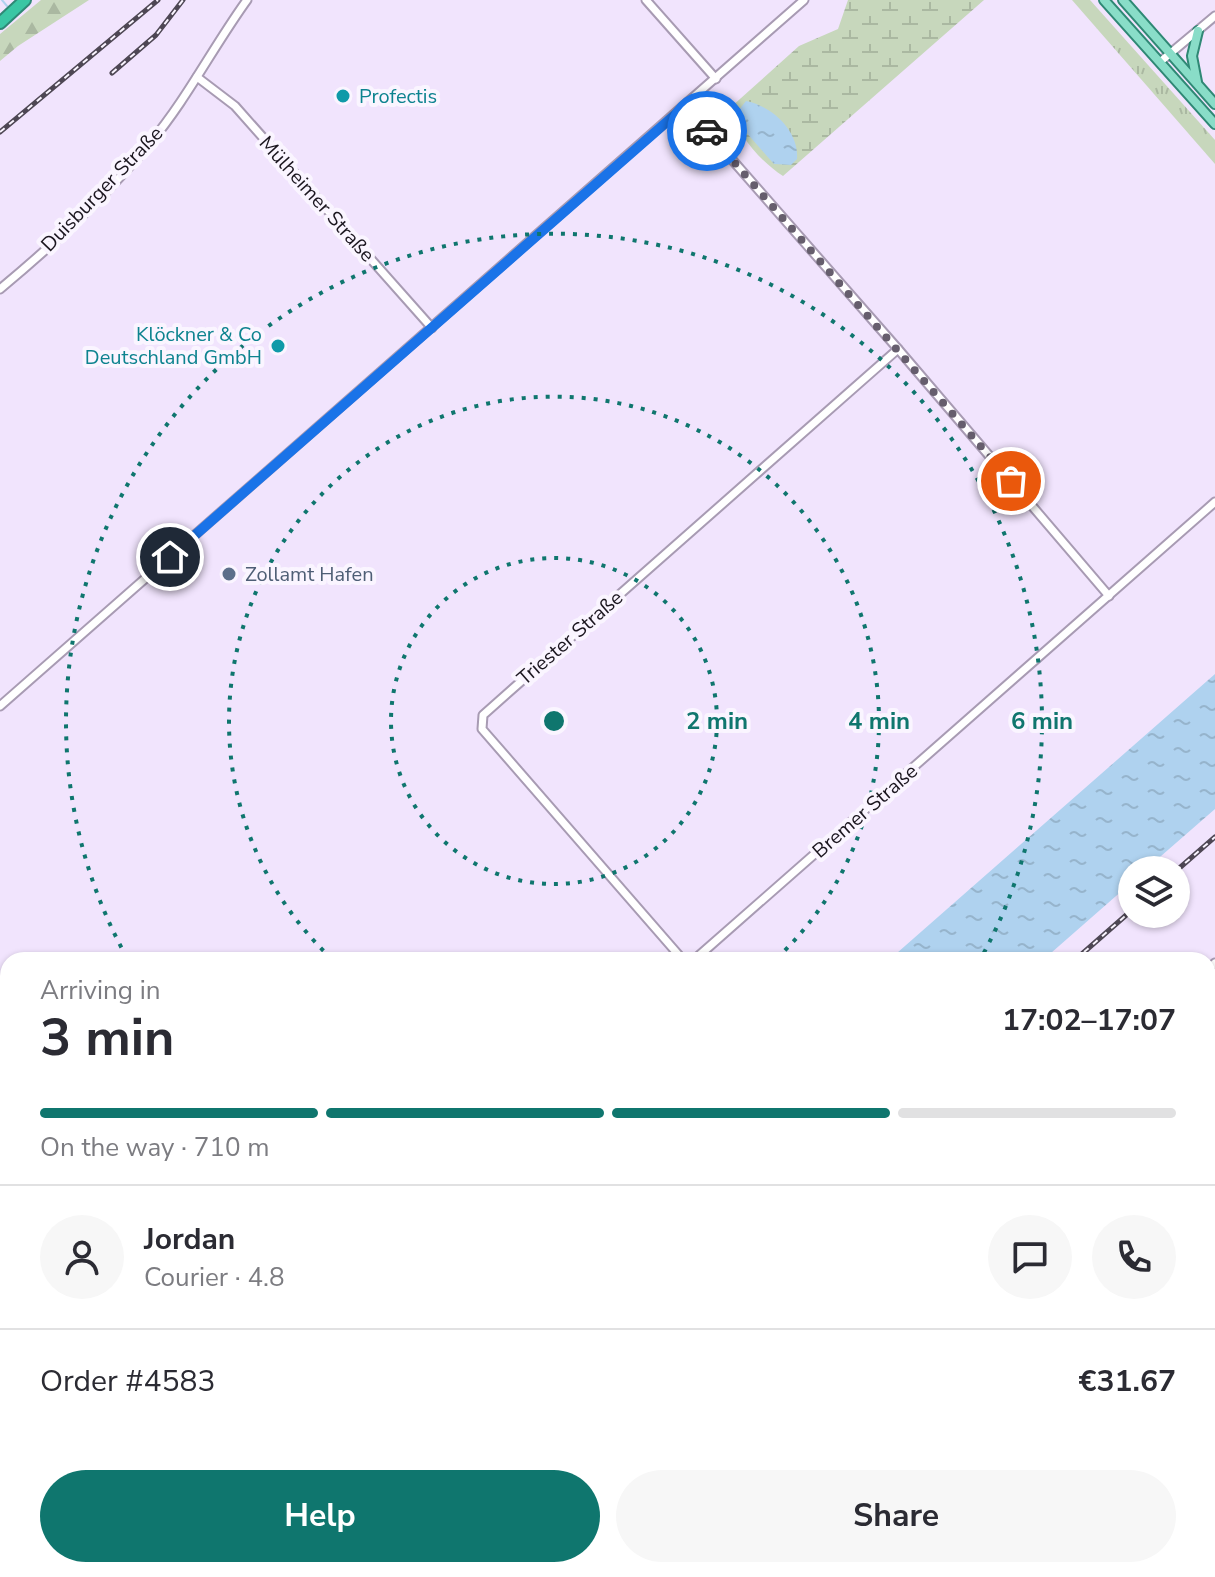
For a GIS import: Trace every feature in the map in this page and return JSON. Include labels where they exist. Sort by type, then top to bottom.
[{"type":"highway","points":[[14,12],[25,0]]},
{"type":"highway","points":[[0,23],[34,0]]},
{"type":"main road","points":[[1104,0],[1215,124]]},
{"type":"main road","points":[[1123,0],[1215,104]]},
{"type":"main road","points":[[1197,83],[1192,56],[1198,31]]},
{"type":"street","name":"Duisburger Straße","points":[[0,289],[44,251],[151,143],[247,0]]},
{"type":"street","points":[[646,0],[716,79]]},
{"type":"street","points":[[0,706],[804,0]]},
{"type":"street","points":[[1160,62],[1215,16]]},
{"type":"street","name":"Mülheimer Straße","points":[[197,77],[235,106],[432,328]]},
{"type":"street","points":[[685,106],[1109,596]]},
{"type":"street","name":"Triester Straße","points":[[676,952],[482,729],[483,715],[898,349]]},
{"type":"street","name":"Bremer Straße","points":[[703,952],[1215,502]]},
{"type":"green space","points":[[41,0],[89,0],[0,61],[0,34]]},
{"type":"green space","points":[[848,0],[984,0],[783,176],[751,146],[738,127],[731,107],[799,46],[838,29]]},
{"type":"green space","points":[[1072,0],[1090,0],[1215,140],[1215,164]]},
{"type":"water","points":[[746,101],[774,114],[789,130],[794,139],[797,159],[791,165],[774,164],[737,122],[738,111]]},
{"type":"water","points":[[1215,674],[1215,809],[1161,856],[1118,856],[1118,894],[1052,952],[898,952]]},
{"type":"waterway","points":[[2,0],[7,6]]},
{"type":"railway","points":[[0,132],[158,0]]},
{"type":"railway","points":[[112,73],[156,35],[183,0]]},
{"type":"railway","points":[[1190,859],[1215,837]]},
{"type":"railway","points":[[1084,952],[1118,922]]},
{"type":"way so far","points":[[707,131],[1011,481]]},
{"type":"place","name":"Profectis","points":[[343,96]]},
{"type":"place","name":"Klöckner & Co Deutschland GmbH","points":[[278,346]]},
{"type":"place","name":"Zollamt Hafen","points":[[229,574]]},
{"type":"route","points":[[170,557],[685,106],[707,131]]}]
